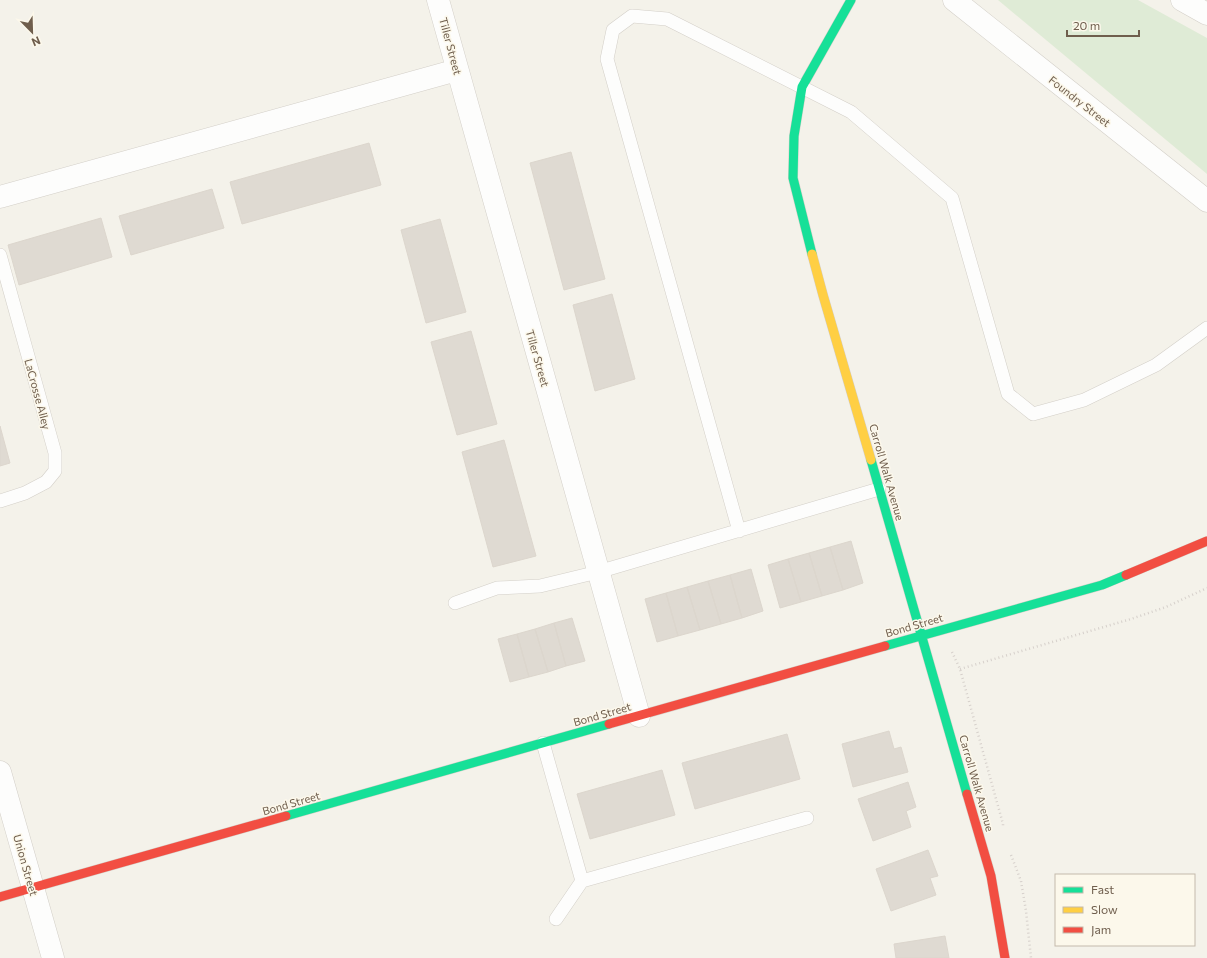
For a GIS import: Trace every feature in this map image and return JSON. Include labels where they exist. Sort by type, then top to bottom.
[{"type":"street","name":"Tiller Street","points":[[438,0],[639,716]]},
{"type":"street","name":"Carroll Walk Avenue","points":[[851,0],[802,87],[794,136],[793,178],[823,294],[991,876],[1005,958]]},
{"type":"street","name":"Foundry Street","points":[[954,0],[1207,201]]},
{"type":"street","points":[[1182,0],[1207,14]]},
{"type":"street","points":[[0,198],[457,70]]},
{"type":"street","name":"Bond Street","points":[[0,897],[1102,585],[1207,541]]},
{"type":"street","name":"Union Street","points":[[0,772],[53,958]]},
{"type":"lane","points":[[739,531],[607,59],[614,30],[632,16],[667,19],[851,112],[952,198],[1008,394],[1033,414],[1084,400],[1156,365],[1207,328]]},
{"type":"lane","name":"LaCrosse Alley","points":[[0,255],[55,453],[55,471],[46,482],[25,493],[0,501]]},
{"type":"lane","points":[[455,603],[497,588],[540,586],[598,572],[879,490]]},
{"type":"lane","points":[[543,743],[582,881]]},
{"type":"lane","points":[[556,919],[582,881],[807,818]]},
{"type":"path","points":[[960,669],[1131,619],[1207,588]]},
{"type":"green space","points":[[998,0],[1138,0],[1207,38],[1207,174]]},
{"type":"building","points":[[369,143],[381,185],[242,224],[230,182]]},
{"type":"building","points":[[571,152],[605,279],[564,290],[530,163]]},
{"type":"building","points":[[212,189],[224,228],[131,255],[119,216]]},
{"type":"building","points":[[101,218],[112,257],[19,285],[8,245]]},
{"type":"building","points":[[440,219],[466,312],[426,323],[401,230]]},
{"type":"building","points":[[612,294],[635,379],[595,391],[573,305]]},
{"type":"building","points":[[471,331],[497,424],[457,435],[431,342]]},
{"type":"building","points":[[0,426],[10,463],[0,466]]},
{"type":"building","points":[[504,440],[536,556],[493,567],[462,452]]},
{"type":"building","points":[[851,541],[863,583],[843,590],[830,547]]},
{"type":"building","points":[[830,547],[843,590],[822,596],[809,553]]},
{"type":"building","points":[[809,553],[822,596],[801,602],[788,559]]},
{"type":"building","points":[[788,559],[801,602],[780,608],[768,565]]},
{"type":"building","points":[[751,569],[763,611],[742,618],[730,575]]},
{"type":"building","points":[[730,575],[742,618],[721,624],[708,581]]},
{"type":"building","points":[[708,581],[721,624],[700,630],[687,587]]},
{"type":"building","points":[[687,587],[700,630],[678,636],[666,593]]},
{"type":"building","points":[[666,593],[678,636],[657,642],[645,599]]},
{"type":"building","points":[[572,618],[585,661],[566,666],[554,623]]},
{"type":"building","points":[[554,623],[566,666],[548,672],[535,629]]},
{"type":"building","points":[[535,629],[548,672],[529,677],[517,634]]},
{"type":"building","points":[[517,634],[529,677],[510,682],[498,639]]},
{"type":"building","points":[[889,731],[894,749],[901,747],[908,772],[853,787],[842,744]]},
{"type":"building","points":[[787,734],[800,779],[695,809],[682,763]]},
{"type":"building","points":[[662,770],[675,815],[590,839],[577,794]]},
{"type":"building","points":[[908,782],[916,807],[906,811],[911,827],[873,841],[858,799]]},
{"type":"building","points":[[928,850],[938,876],[930,878],[936,895],[891,911],[876,869]]},
{"type":"building","points":[[945,936],[949,958],[896,958],[894,944]]},
{"type":"traffic: fast","points":[[812,254],[793,178],[794,136],[802,87],[851,0]]},
{"type":"traffic: fast","points":[[871,460],[967,794]]},
{"type":"traffic: fast","points":[[885,646],[1102,585],[1126,575]]},
{"type":"traffic: fast","points":[[286,816],[609,724]]},
{"type":"traffic: slow","points":[[812,254],[871,460]]},
{"type":"traffic: jam","points":[[1126,575],[1207,541]]},
{"type":"traffic: jam","points":[[609,724],[885,646]]},
{"type":"traffic: jam","points":[[967,794],[991,876],[1005,958]]},
{"type":"traffic: jam","points":[[0,897],[286,816]]}]
